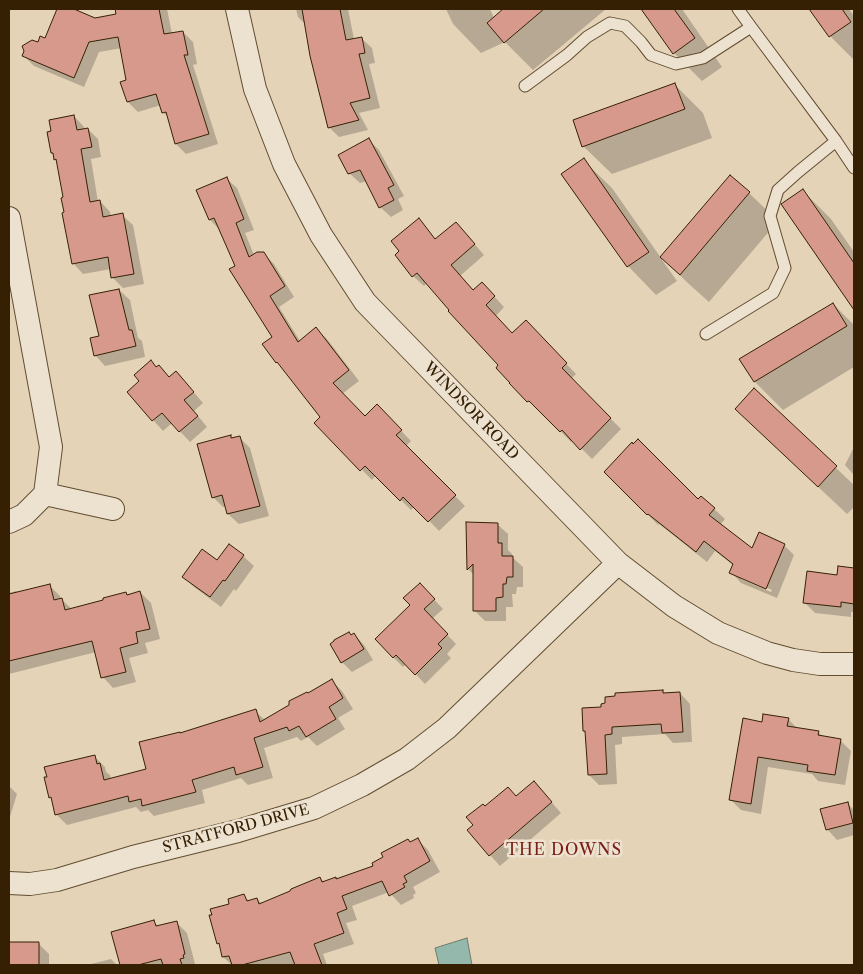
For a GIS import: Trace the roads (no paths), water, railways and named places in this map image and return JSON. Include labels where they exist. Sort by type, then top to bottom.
[{"type":"street","name":"WINDSOR ROAD","points":[[237,9],[255,89],[284,164],[321,235],[365,302],[618,563],[674,606],[718,633],[767,653],[793,660],[820,664],[854,664]]},
{"type":"street","points":[[9,218],[51,447],[45,494],[24,514],[9,522]]},
{"type":"street","points":[[45,494],[113,509]]},
{"type":"street","name":"STRATFORD DRIVE","points":[[9,883],[30,884],[57,880],[133,857],[238,832],[314,808],[362,785],[407,759],[447,728],[618,563]]},
{"type":"lane","points":[[738,9],[854,168]]},
{"type":"lane","points":[[525,86],[567,55],[587,37],[610,23],[625,26],[651,55],[676,64],[703,58],[751,28]]},
{"type":"lane","points":[[706,334],[773,293],[785,268],[770,216],[778,190],[836,141]]},
{"type":"water","points":[[467,938],[472,965],[439,965],[435,948]]},
{"type":"district","name":"THE DOWNS","points":[[564,850]]}]
